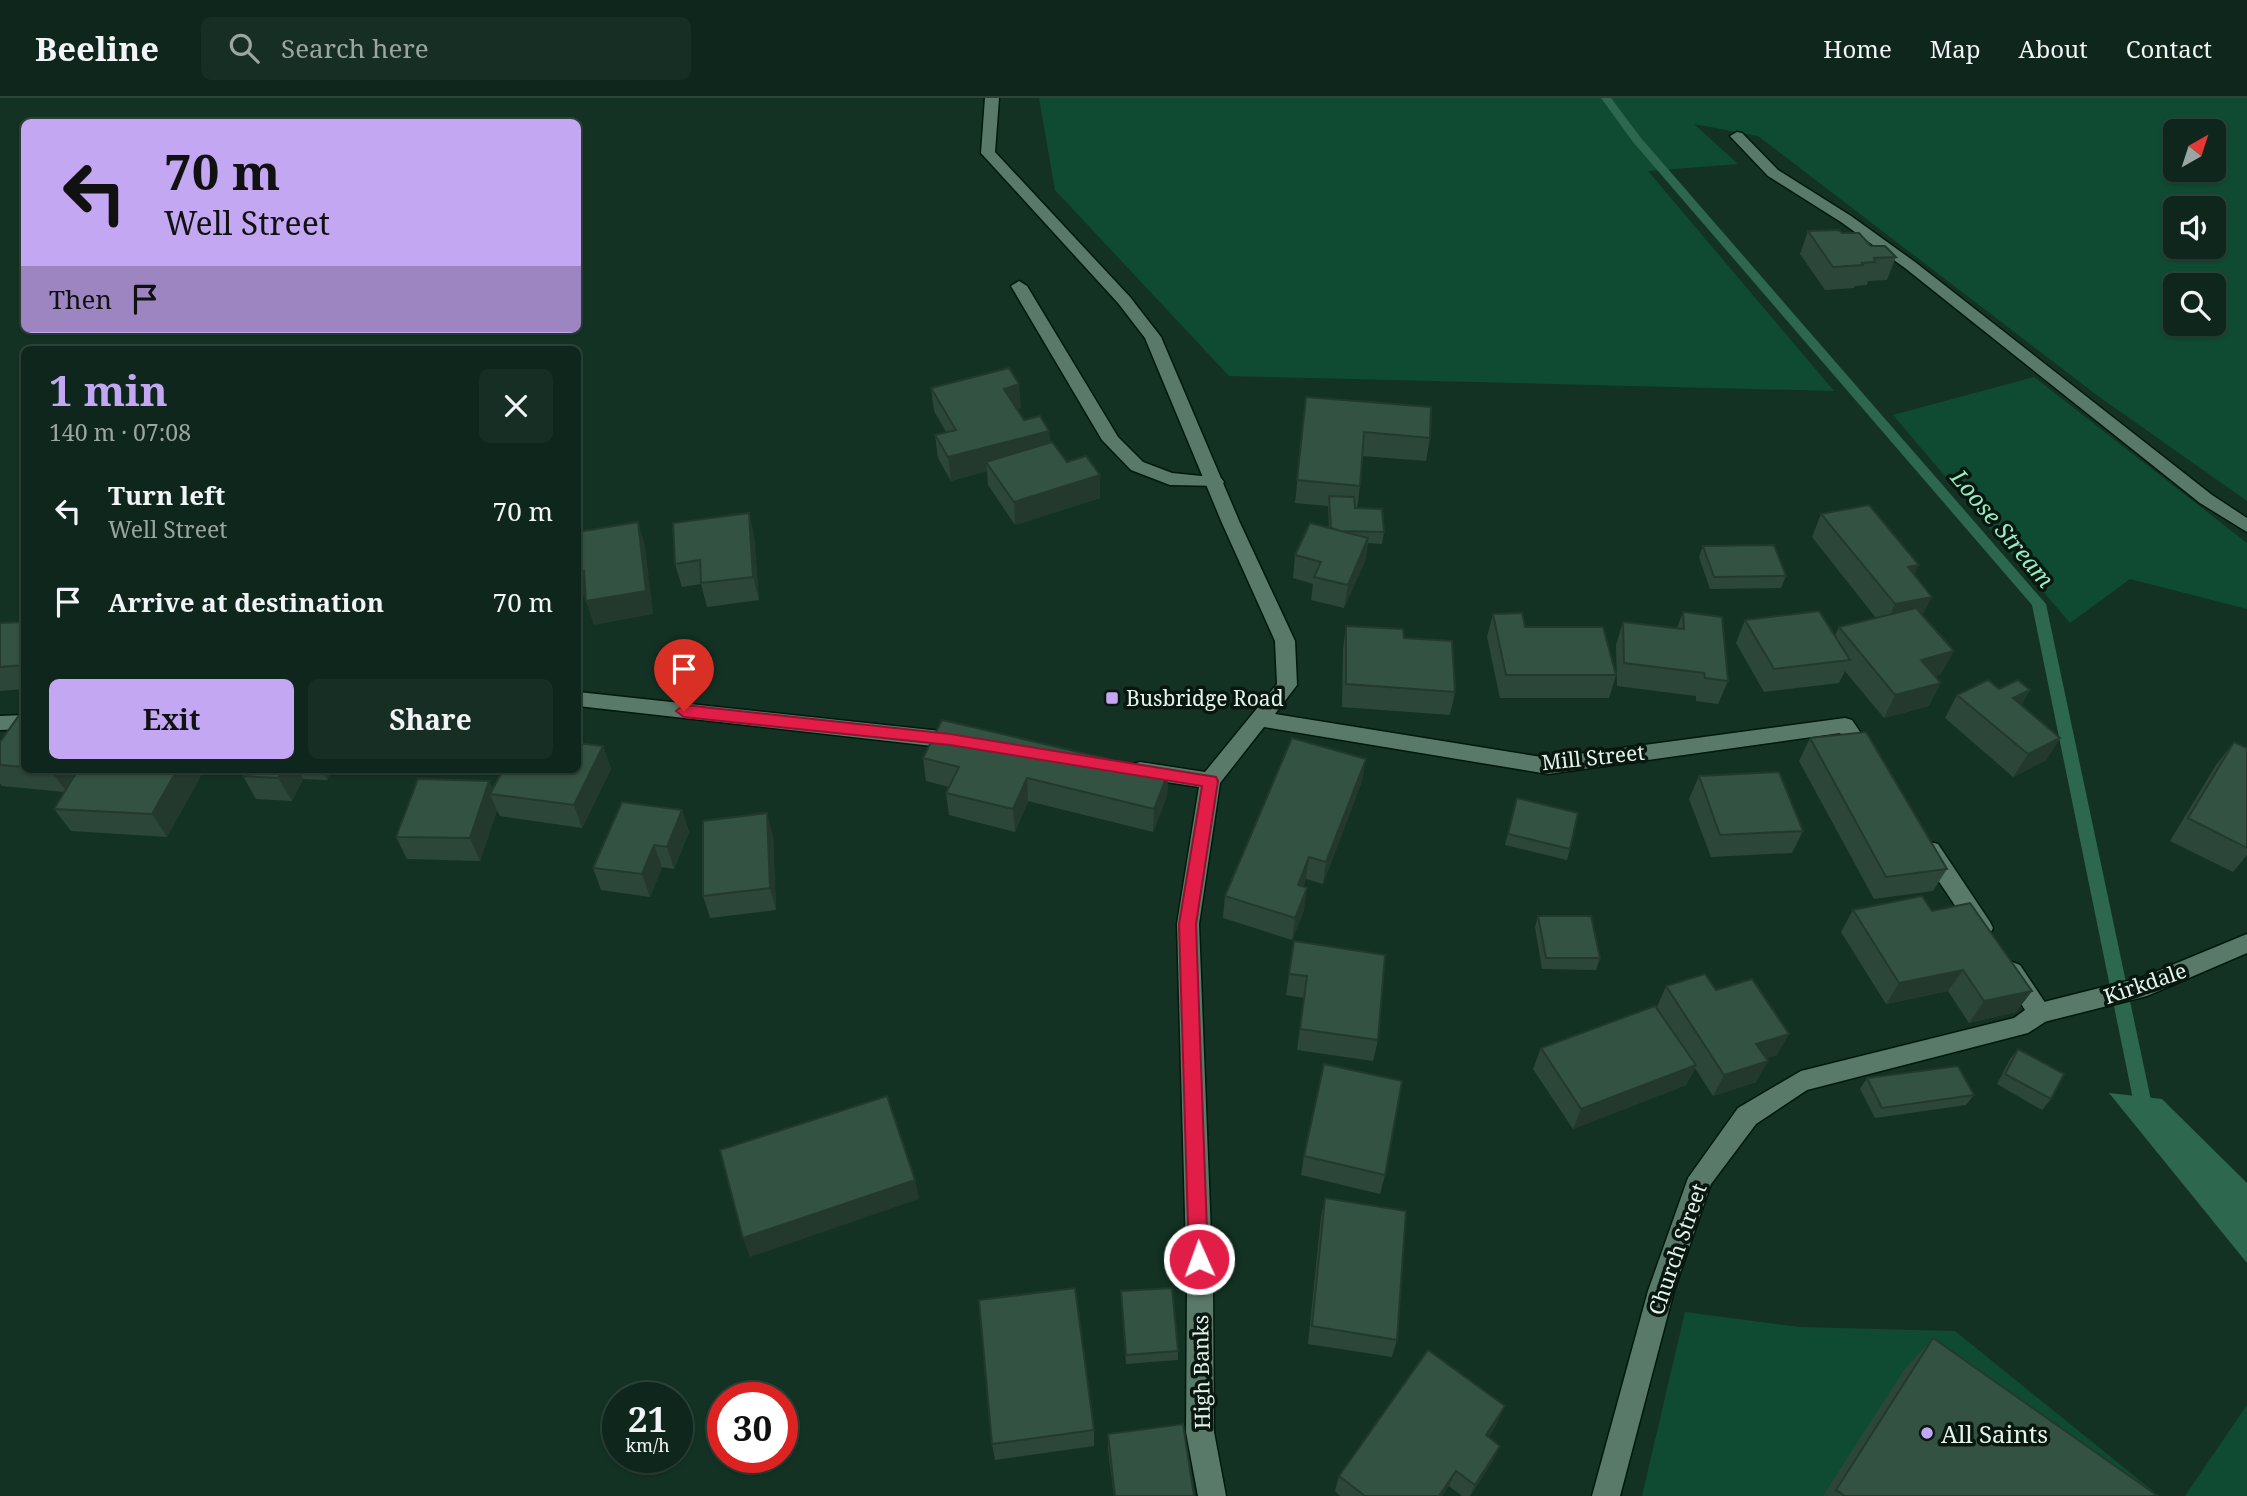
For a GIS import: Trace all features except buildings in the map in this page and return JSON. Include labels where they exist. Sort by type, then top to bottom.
[{"type":"street","points":[[992,98],[988,153],[1124,300],[1153,337],[1285,641],[1287,685],[1259,719]]},
{"type":"street","points":[[1737,136],[1773,173],[1846,219],[1910,265],[2206,499],[2247,526]]},
{"type":"street","points":[[1019,286],[1111,440],[1137,466],[1170,479],[1214,482]]},
{"type":"street","points":[[581,699],[978,744]]},
{"type":"street","name":"Mill Street","points":[[1259,719],[1548,766],[1845,724],[1876,771]]},
{"type":"street","name":"High Banks","points":[[1212,1496],[1200,1432],[1199,1287],[1188,924],[1210,781],[1259,719]]},
{"type":"street","points":[[0,723],[21,722]]},
{"type":"street","points":[[1114,766],[1210,781]]},
{"type":"street","points":[[1915,828],[2040,1013]]},
{"type":"street","name":"Kirkdale","points":[[2040,1013],[2147,986],[2247,943]]},
{"type":"street","name":"Church Street","points":[[1606,1496],[1661,1291],[1700,1178],[1747,1115],[1801,1082],[2020,1026],[2040,1013]]},
{"type":"shaded area","points":[[1039,98],[2247,98],[2247,501],[2098,396],[1758,136],[1694,124],[1738,164],[1648,171],[1834,391],[1229,376],[1055,190]]},
{"type":"shaded area","points":[[2034,377],[2247,543],[2247,609],[2130,579],[2070,623],[1893,415]]},
{"type":"shaded area","points":[[2109,1093],[2162,1099],[2247,1183],[2247,1263]]},
{"type":"shaded area","points":[[1685,1312],[1800,1327],[1955,1331],[2159,1496],[1642,1496]]},
{"type":"shaded area","points":[[2247,1405],[2247,1496],[2185,1496]]},
{"type":"waterway","name":"Loose Stream","points":[[1606,98],[1637,140],[2039,604],[2144,1109],[2149,1114]]},
{"type":"place","name":"Busbridge Road","points":[[1112,698]]},
{"type":"place","name":"All Saints","points":[[1927,1433]]},
{"type":"route","points":[[684,711],[950,740],[1210,781],[1188,924],[1199,1259]]}]
